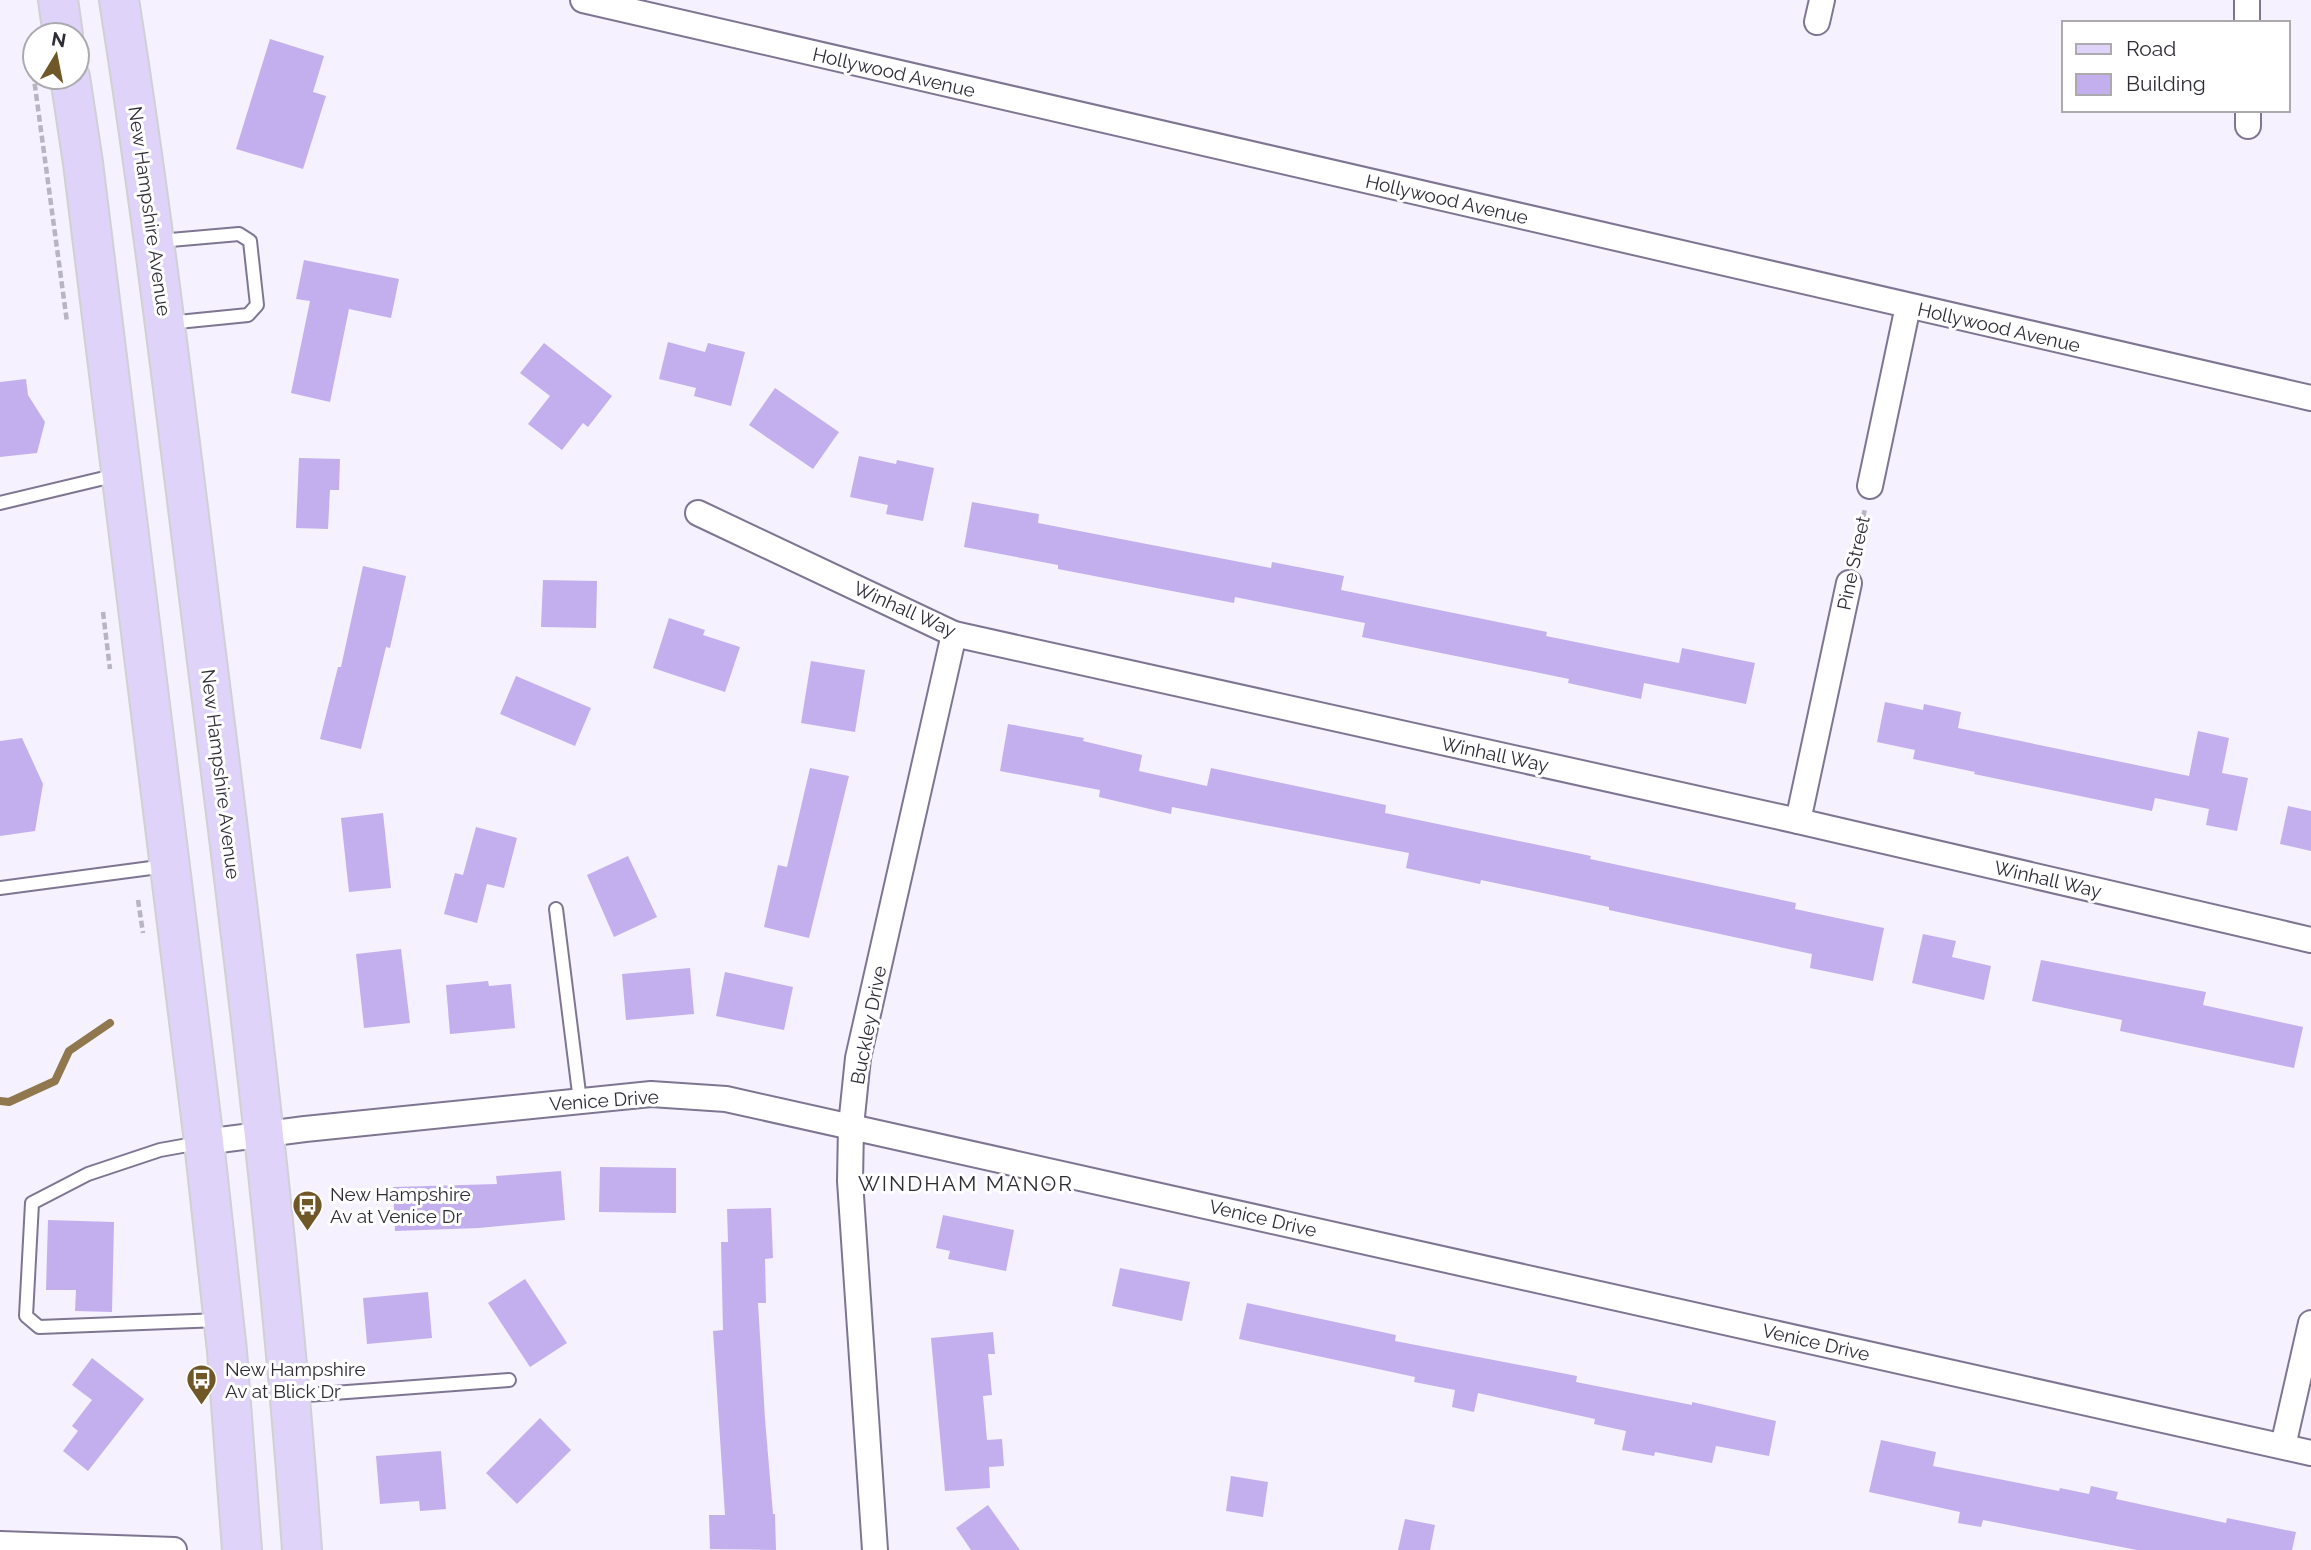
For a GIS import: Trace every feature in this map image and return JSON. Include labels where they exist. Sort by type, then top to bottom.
[{"type":"main road","points":[[58,0],[62,21]]},
{"type":"main road","name":"New Hampshire Avenue","points":[[119,0],[143,151],[235,887],[290,1397],[302,1550]]},
{"type":"main road","points":[[72,91],[204,1142],[224,1320],[242,1550]]},
{"type":"street","name":"Hollywood Avenue","points":[[583,0],[2311,398]]},
{"type":"street","points":[[2247,0],[2247,21]]},
{"type":"street","points":[[1870,486],[1908,306]]},
{"type":"street","name":"Winhall Way","points":[[698,513],[954,634],[1798,821],[2311,940]]},
{"type":"street","name":"Pine Street","points":[[1798,821],[1849,583]]},
{"type":"street","name":"Buckley Drive","points":[[875,1550],[850,1181],[851,1126],[858,1058],[954,634]]},
{"type":"street","name":"Venice Drive","points":[[204,1142],[651,1094],[726,1099],[2311,1452]]},
{"type":"street","points":[[2283,1446],[2311,1323]]},
{"type":"street","points":[[0,1544],[174,1550]]},
{"type":"lane","points":[[154,242],[239,233],[250,241],[257,305],[248,315],[164,324]]},
{"type":"lane","points":[[0,503],[121,474]]},
{"type":"lane","points":[[0,888],[169,865]]},
{"type":"lane","points":[[556,909],[580,1101]]},
{"type":"lane","points":[[204,1142],[160,1150],[88,1174],[32,1203],[26,1315],[39,1327],[224,1320]]},
{"type":"lane","points":[[290,1397],[509,1380]]},
{"type":"path","name":"Pine Street","points":[[1849,583],[1870,486]]},
{"type":"building","points":[[270,39],[324,56],[313,92],[326,96],[303,169],[236,149]]},
{"type":"building","points":[[304,260],[399,279],[391,318],[349,309],[330,402],[291,393],[310,301],[296,299]]},
{"type":"building","points":[[668,342],[705,352],[708,343],[745,352],[731,406],[694,396],[696,388],[659,379]]},
{"type":"building","points":[[544,343],[612,396],[588,427],[583,423],[562,450],[528,424],[550,396],[520,373]]},
{"type":"building","points":[[26,379],[28,395],[45,422],[37,453],[0,457],[0,382]]},
{"type":"building","points":[[775,388],[839,432],[813,469],[749,425]]},
{"type":"building","points":[[859,456],[934,468],[923,521],[886,514],[888,505],[850,497]]},
{"type":"building","points":[[299,458],[340,459],[339,490],[330,490],[328,529],[296,528]]},
{"type":"building","points":[[972,502],[1039,514],[1038,523],[1271,568],[1272,562],[1344,576],[1341,590],[1547,632],[1546,636],[1679,663],[1682,648],[1755,663],[1746,704],[1644,683],[1641,699],[1568,683],[1569,679],[1362,637],[1365,623],[1235,597],[1234,603],[1058,569],[1058,565],[964,547]]},
{"type":"building","points":[[363,566],[406,576],[390,648],[386,647],[361,749],[320,739],[338,667],[341,667]]},
{"type":"building","points":[[543,580],[597,581],[596,628],[541,627]]},
{"type":"building","points":[[669,618],[705,630],[703,635],[740,647],[725,692],[653,668]]},
{"type":"building","points":[[811,661],[865,670],[855,732],[801,723]]},
{"type":"building","points":[[516,676],[591,708],[575,746],[500,714]]},
{"type":"building","points":[[1885,702],[1923,710],[1924,704],[1961,712],[1958,728],[2189,776],[2198,731],[2229,738],[2222,773],[2248,778],[2237,831],[2206,825],[2209,809],[2155,798],[2152,811],[1913,759],[1915,750],[1877,742]]},
{"type":"building","points":[[1008,724],[1084,738],[1083,741],[1142,755],[1139,771],[1207,786],[1211,768],[1386,805],[1385,813],[1796,903],[1795,909],[1884,928],[1873,981],[1810,968],[1812,954],[1609,910],[1609,907],[1481,880],[1480,884],[1406,868],[1409,853],[1172,807],[1171,814],[1099,797],[1100,790],[1000,771]]},
{"type":"building","points":[[22,738],[43,784],[35,831],[0,836],[0,741]]},
{"type":"building","points":[[810,768],[849,776],[809,938],[764,927],[778,865],[787,867]]},
{"type":"building","points":[[2288,806],[2311,811],[2311,851],[2280,844]]},
{"type":"building","points":[[383,813],[391,888],[349,892],[341,818]]},
{"type":"building","points":[[476,827],[517,838],[504,888],[487,884],[477,923],[444,914],[455,873],[463,875]]},
{"type":"building","points":[[628,856],[657,917],[614,937],[587,875]]},
{"type":"building","points":[[1923,934],[1956,941],[1952,957],[1991,966],[1984,1000],[1912,983]]},
{"type":"building","points":[[401,949],[410,1023],[364,1028],[356,954]]},
{"type":"building","points":[[2041,960],[2206,992],[2203,1005],[2303,1027],[2294,1068],[2120,1031],[2122,1020],[2032,1001]]},
{"type":"building","points":[[690,968],[694,1014],[626,1020],[622,974]]},
{"type":"building","points":[[725,972],[793,987],[784,1030],[716,1016]]},
{"type":"building","points":[[488,981],[489,986],[511,984],[515,1028],[450,1034],[446,985]]},
{"type":"building","points":[[600,1167],[676,1168],[676,1213],[599,1212]]},
{"type":"building","points":[[561,1171],[565,1220],[479,1228],[395,1231],[393,1187],[497,1184],[496,1176]]},
{"type":"building","points":[[771,1208],[773,1258],[765,1259],[766,1303],[758,1303],[776,1550],[710,1549],[709,1515],[725,1515],[713,1331],[723,1330],[721,1242],[728,1242],[727,1209]]},
{"type":"building","points":[[943,1215],[1014,1230],[1006,1271],[948,1259],[950,1251],[936,1248]]},
{"type":"building","points":[[48,1220],[114,1222],[112,1312],[75,1311],[76,1290],[46,1290]]},
{"type":"building","points":[[1120,1268],[1190,1282],[1182,1321],[1112,1306]]},
{"type":"building","points":[[525,1279],[567,1343],[530,1367],[488,1303]]},
{"type":"building","points":[[428,1292],[432,1338],[367,1344],[363,1298]]},
{"type":"building","points":[[1247,1303],[1396,1335],[1395,1341],[1577,1376],[1576,1382],[1692,1405],[1692,1402],[1776,1421],[1769,1456],[1716,1446],[1712,1463],[1655,1452],[1654,1456],[1622,1450],[1626,1431],[1594,1424],[1595,1419],[1478,1393],[1474,1412],[1452,1407],[1455,1390],[1414,1382],[1415,1377],[1239,1339]]},
{"type":"building","points":[[993,1332],[995,1354],[988,1354],[992,1395],[983,1396],[987,1440],[1002,1439],[1004,1466],[989,1467],[990,1488],[945,1491],[931,1338]]},
{"type":"building","points":[[92,1358],[144,1399],[88,1471],[63,1451],[78,1431],[72,1426],[92,1400],[72,1385]]},
{"type":"building","points":[[540,1418],[571,1450],[517,1504],[486,1473]]},
{"type":"building","points":[[1881,1440],[1936,1452],[1933,1466],[2059,1491],[2060,1488],[2089,1494],[2091,1486],[2118,1492],[2116,1499],[2226,1523],[2227,1518],[2296,1532],[2292,1550],[2137,1550],[1983,1520],[1981,1527],[1958,1523],[1960,1512],[1869,1492]]},
{"type":"building","points":[[441,1451],[446,1509],[420,1511],[419,1501],[380,1504],[376,1456]]},
{"type":"building","points":[[1231,1476],[1268,1482],[1263,1517],[1226,1511]]},
{"type":"building","points":[[988,1505],[1020,1550],[971,1550],[956,1528]]},
{"type":"building","points":[[1405,1519],[1435,1525],[1430,1550],[1398,1550]]},
{"type":"waterway","points":[[0,1101],[9,1102],[55,1081],[69,1051],[110,1023]]},
{"type":"place","name":"New Hampshire Av at Venice Dr","points":[[307,1232]]},
{"type":"place","name":"New Hampshire Av at Blick Dr","points":[[202,1407]]},
{"type":"district","name":"WINDHAM MANOR","points":[[966,1184]]}]
